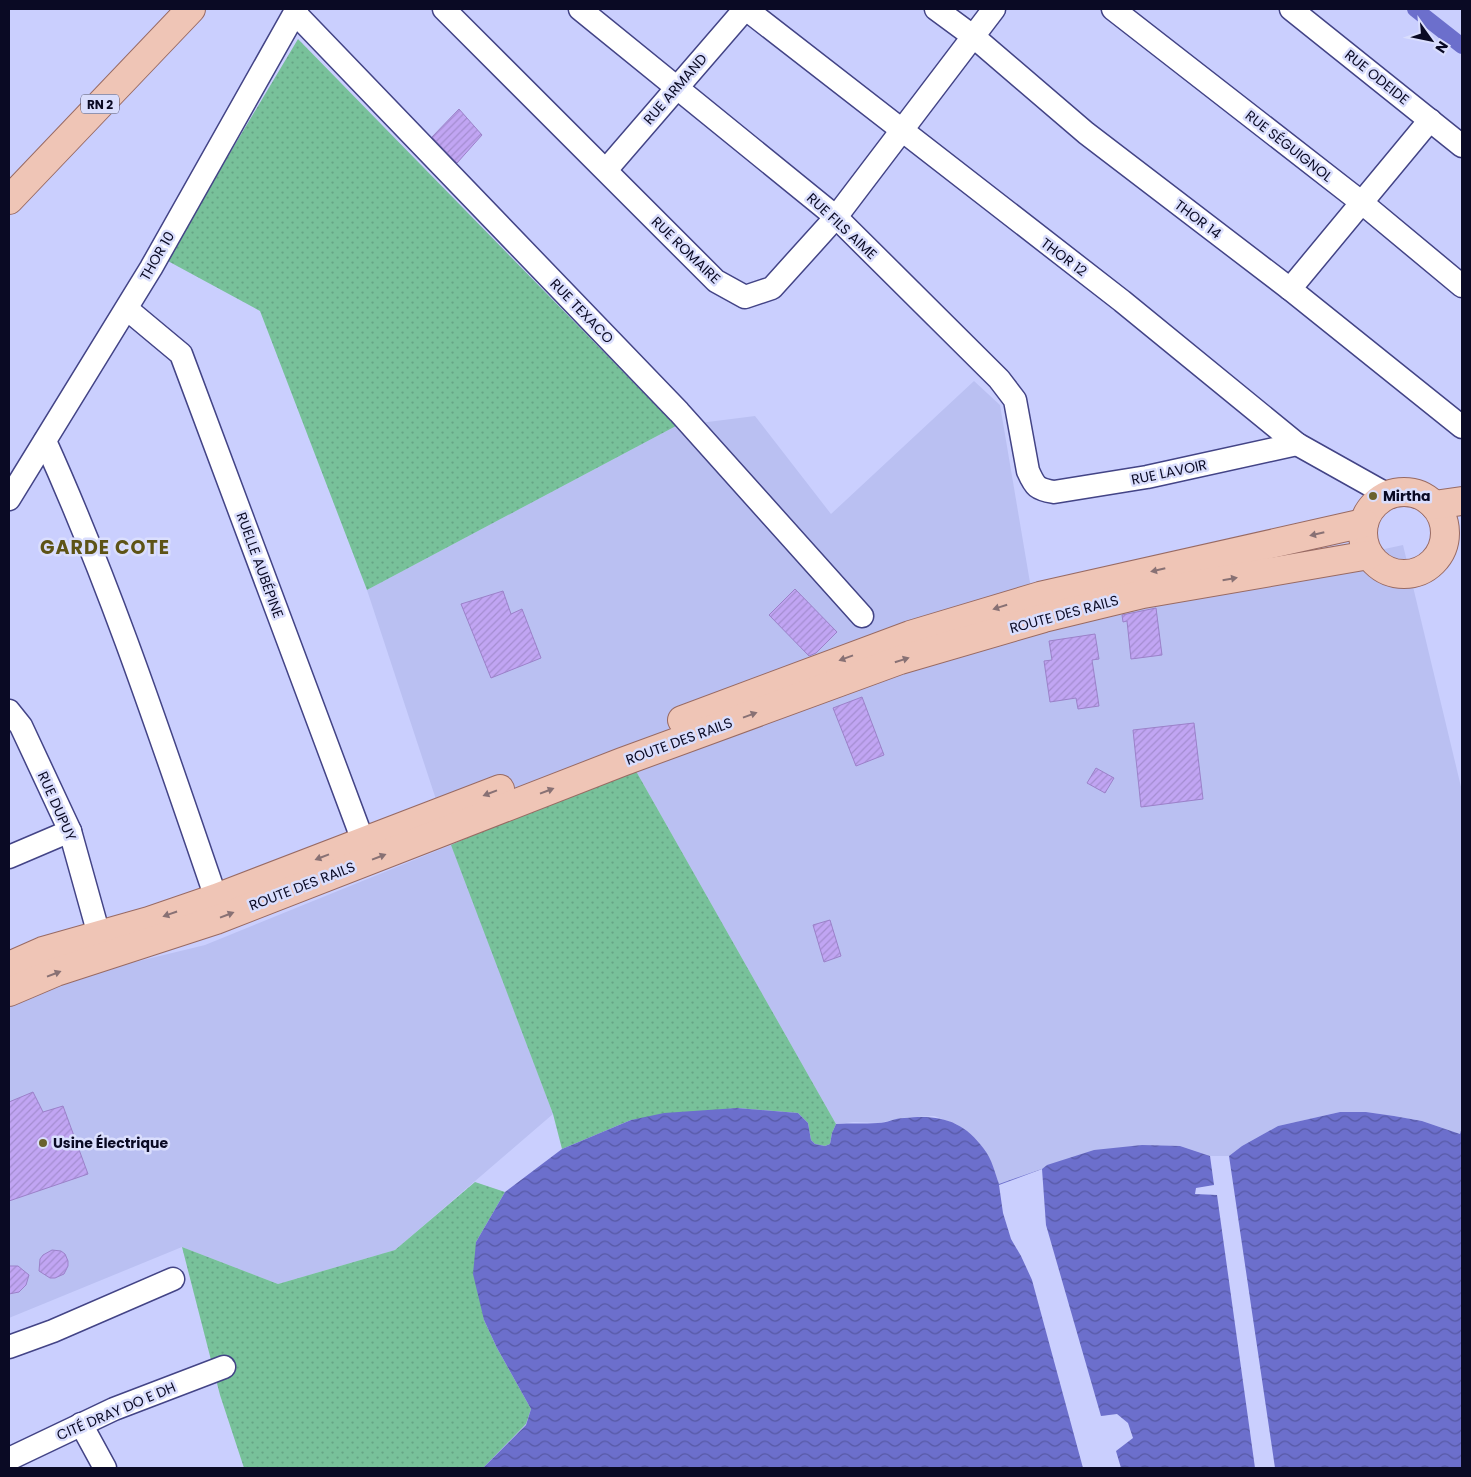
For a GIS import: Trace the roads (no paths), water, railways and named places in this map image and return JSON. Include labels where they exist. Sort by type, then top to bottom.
[{"type":"main road","name":"RN 2","points":[[9,200],[191,9]]},
{"type":"main road","points":[[1400,492],[1424,497],[1434,505],[1442,517],[1445,530],[1453,542],[1433,562],[1415,572],[1402,574],[1378,565],[1369,555],[1363,534],[1364,523],[1369,512],[1377,502],[1388,495],[1400,492]]},
{"type":"main road","points":[[1434,505],[1462,500]]},
{"type":"main road","name":"ROUTE DES RAILS","points":[[9,966],[43,951],[149,921],[216,898],[910,635],[1040,596],[1364,523]]},
{"type":"main road","name":"ROUTE DES RAILS","points":[[9,992],[56,972],[216,920],[622,762],[900,660],[1044,618],[1143,594],[1369,555]]},
{"type":"street","name":"RUE ROMAIRE","points":[[444,9],[716,281],[745,297],[772,288],[836,217],[994,9]]},
{"type":"street","name":"RUE FILS AIME","points":[[580,9],[836,217],[998,379],[1015,400],[1028,471],[1040,490]]},
{"type":"street","name":"RUE ARMAND","points":[[606,170],[746,9]]},
{"type":"street","name":"THOR 12","points":[[746,9],[903,129],[1006,212],[1122,301],[1297,444],[1388,495]]},
{"type":"street","name":"THOR 14","points":[[936,9],[974,37],[1086,133],[1290,289],[1462,427]]},
{"type":"street","name":"RUE SÉGUIGNOL","points":[[1112,9],[1361,202],[1462,286]]},
{"type":"street","name":"RUE ODEIDE","points":[[1291,9],[1462,146]]},
{"type":"street","name":"THOR 10","points":[[9,498],[127,309],[296,11]]},
{"type":"street","name":"RUE TEXACO","points":[[296,11],[679,412],[862,616]]},
{"type":"street","points":[[1290,289],[1430,120]]},
{"type":"street","name":"RUELLE AUBÉPINE","points":[[127,309],[181,354],[363,842]]},
{"type":"street","points":[[44,440],[71,498],[149,702],[216,898]]},
{"type":"street","name":"RUE LAVOIR","points":[[1040,490],[1054,492],[1147,477],[1297,444]]},
{"type":"street","name":"RUE DUPUY","points":[[9,711],[21,726],[70,831],[100,935]]},
{"type":"street","points":[[9,857],[70,831]]},
{"type":"street","points":[[9,1347],[173,1279]]},
{"type":"street","name":"CITÉ DRAY DO E DH","points":[[9,1459],[80,1424],[224,1367]]},
{"type":"street","points":[[80,1424],[105,1468]]},
{"type":"water","points":[[737,1108],[798,1113],[808,1123],[811,1140],[815,1144],[825,1146],[830,1144],[836,1124],[881,1123],[901,1118],[917,1117],[939,1118],[959,1125],[976,1139],[987,1153],[999,1184],[1042,1169],[1047,1165],[1094,1150],[1142,1145],[1180,1146],[1210,1156],[1229,1156],[1242,1146],[1278,1126],[1340,1112],[1366,1112],[1422,1121],[1460,1134],[1462,1127],[1462,1468],[483,1468],[526,1425],[531,1409],[497,1348],[484,1320],[473,1274],[476,1242],[505,1192],[562,1149],[631,1120],[664,1113]]},
{"type":"waterway","points":[[1415,9],[1462,46]]},
{"type":"place","name":"Mirtha","points":[[1373,496]]},
{"type":"place","name":"Usine Électrique","points":[[43,1143]]},
{"type":"district","name":"GARDE COTE","points":[[105,547]]}]
